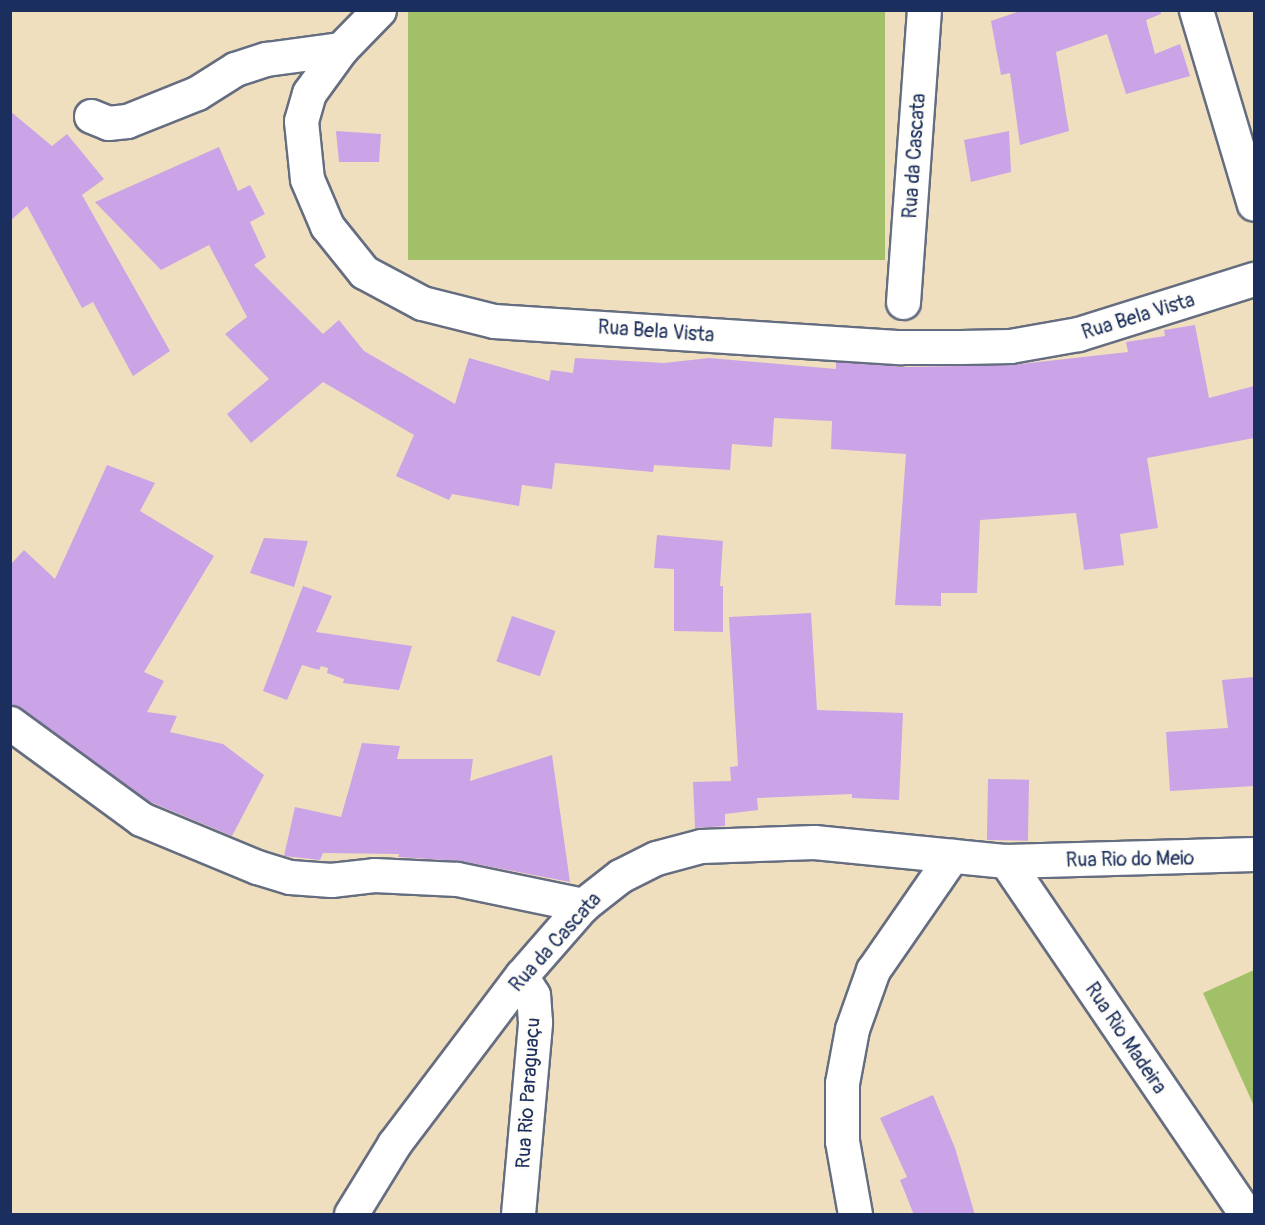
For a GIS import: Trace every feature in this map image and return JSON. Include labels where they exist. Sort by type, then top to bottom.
[{"type":"street","name":"Rua Bela Vista","points":[[379,10],[341,49],[309,93],[301,121],[308,179],[327,226],[364,272],[422,303],[494,321],[900,347],[1010,346],[1078,334],[1254,279]]},
{"type":"street","name":"Rua da Cascata","points":[[903,302],[924,10]]},
{"type":"street","points":[[1196,10],[1254,204]]},
{"type":"street","points":[[91,116],[108,123],[127,121],[197,93],[235,69],[266,59],[341,49]]},
{"type":"street","points":[[10,723],[141,819],[257,867],[290,877],[331,880],[374,875],[457,879],[583,905]]},
{"type":"street","name":"Rua da Cascata","points":[[351,1215],[394,1144],[521,976],[583,905],[620,876],[656,858],[701,846],[814,842],[1006,861]]},
{"type":"street","name":"Rua Rio do Meio","points":[[1006,861],[1254,854]]},
{"type":"street","points":[[855,1215],[842,1141],[842,1083],[852,1029],[873,970],[952,856]]},
{"type":"street","name":"Rua Rio Madeira","points":[[1006,861],[1246,1215]]},
{"type":"street","name":"Rua Rio Paraguaçu","points":[[518,1215],[535,1022],[533,995],[521,976]]},
{"type":"green space","points":[[408,11],[885,11],[885,260],[408,260]]},
{"type":"green space","points":[[1254,970],[1254,1106],[1203,993]]},
{"type":"building","points":[[1023,10],[1160,10],[1161,14],[1146,20],[1155,54],[1180,44],[1190,76],[1126,94],[1107,34],[1056,52],[1069,131],[1020,145],[1010,73],[1001,75],[991,21]]},
{"type":"building","points":[[10,111],[52,146],[67,134],[104,179],[82,195],[170,351],[133,376],[93,302],[82,308],[27,206],[10,221]]},
{"type":"building","points":[[336,131],[381,134],[379,162],[339,162]]},
{"type":"building","points":[[1009,131],[1011,172],[971,182],[964,140]]},
{"type":"building","points":[[219,147],[238,191],[250,185],[265,214],[250,222],[266,257],[254,265],[323,334],[339,320],[364,351],[455,404],[469,358],[549,381],[551,370],[573,373],[575,358],[664,363],[709,358],[836,369],[836,362],[906,367],[1011,365],[1128,352],[1126,342],[1165,336],[1164,330],[1195,325],[1209,398],[1254,386],[1254,438],[1147,458],[1158,528],[1120,534],[1124,565],[1084,570],[1076,513],[980,520],[977,593],[941,593],[941,606],[895,605],[906,454],[831,449],[832,421],[774,418],[772,447],[732,444],[730,470],[654,465],[653,472],[555,463],[552,489],[522,485],[519,506],[452,494],[449,500],[396,476],[414,435],[323,382],[251,443],[227,414],[269,379],[225,334],[247,317],[209,245],[161,270],[95,202]]},
{"type":"building","points":[[107,465],[155,483],[140,511],[214,556],[144,672],[164,681],[147,712],[177,716],[170,732],[223,744],[264,775],[232,836],[148,801],[21,708],[10,705],[10,565],[24,550],[55,579]]},
{"type":"building","points":[[657,535],[723,541],[720,586],[723,586],[723,632],[674,631],[674,569],[654,568]]},
{"type":"building","points":[[264,538],[308,541],[294,587],[250,573]]},
{"type":"building","points":[[303,586],[332,596],[316,632],[412,646],[399,690],[343,683],[344,679],[327,673],[328,668],[321,666],[319,670],[302,665],[287,700],[263,691]]},
{"type":"building","points":[[811,613],[817,710],[903,713],[899,800],[852,798],[852,794],[757,798],[758,810],[725,814],[725,826],[695,828],[693,782],[731,781],[730,767],[738,766],[729,617]]},
{"type":"building","points":[[512,616],[555,631],[540,676],[496,661]]},
{"type":"building","points":[[1254,677],[1254,786],[1170,791],[1166,732],[1228,728],[1222,680]]},
{"type":"building","points":[[362,743],[400,746],[397,759],[473,759],[470,781],[552,755],[570,882],[461,861],[398,857],[399,854],[323,853],[320,860],[284,856],[295,807],[341,817]]},
{"type":"building","points":[[988,779],[1029,780],[1028,841],[987,840]]},
{"type":"building","points":[[933,1095],[955,1148],[975,1215],[914,1215],[900,1180],[907,1177],[880,1118]]}]
